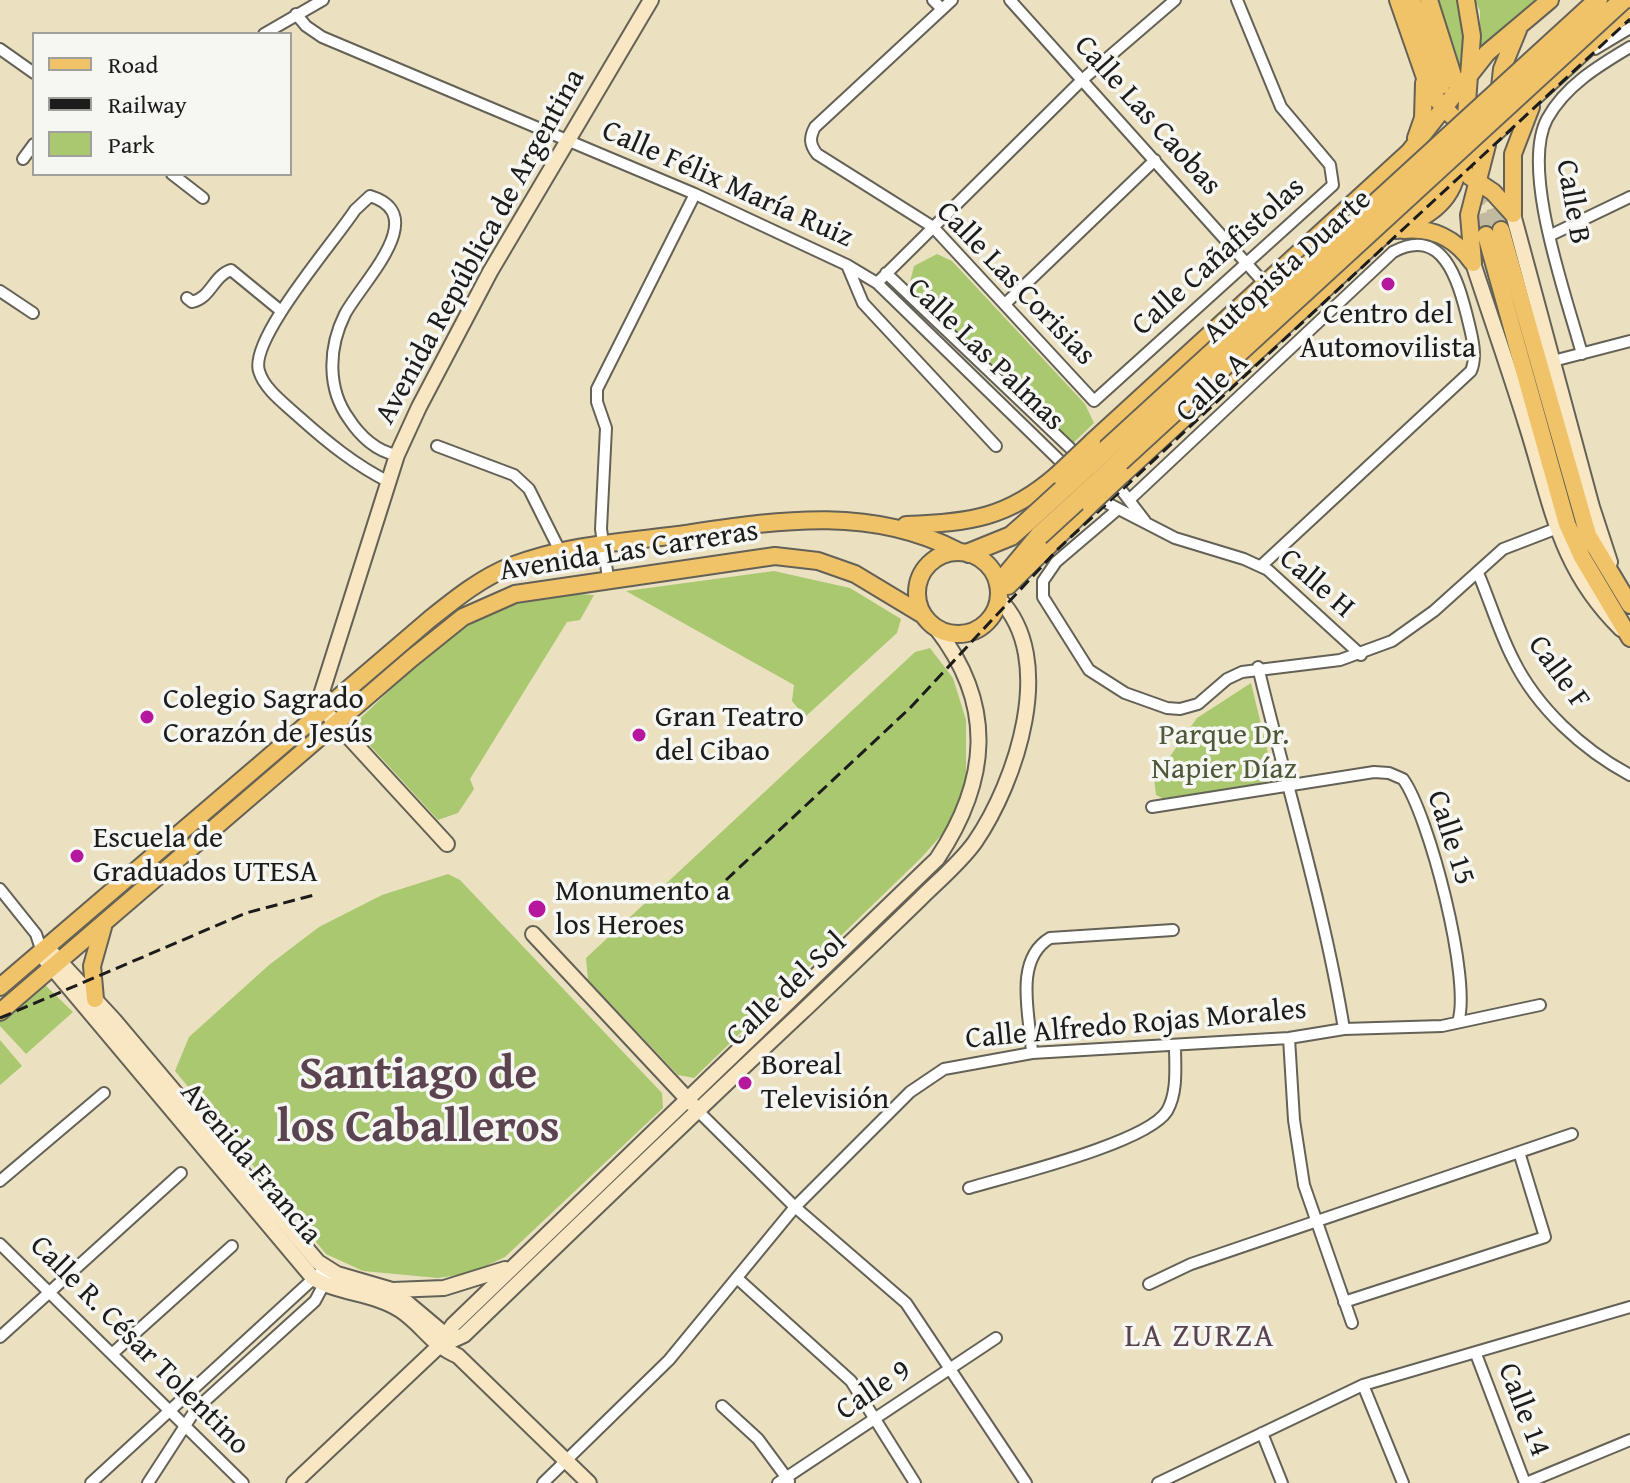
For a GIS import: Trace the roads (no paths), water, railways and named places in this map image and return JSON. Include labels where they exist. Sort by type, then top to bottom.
[{"type":"highway","name":"Autopista Duarte","points":[[999,593],[1033,529],[1598,0]]},
{"type":"highway","name":"Autopista Duarte","points":[[964,552],[1033,529],[1623,0]]},
{"type":"main road","name":"Avenida República de Argentina","points":[[323,709],[322,690],[397,455],[490,272],[651,0]]},
{"type":"main road","points":[[1398,0],[1430,92],[1444,111],[1466,123],[1493,124],[1543,91]]},
{"type":"main road","points":[[1412,0],[1448,84],[1429,0]]},
{"type":"main road","points":[[1374,241],[1438,207],[1449,194],[1458,170],[1471,73],[1472,36],[1466,0]]},
{"type":"main road","points":[[893,526],[971,521],[1013,508],[1092,442],[1391,169],[1412,157],[1471,73],[1527,16],[1550,0]]},
{"type":"main road","points":[[999,593],[989,564],[964,552],[934,559],[925,567],[917,591],[923,615],[936,628],[955,635],[977,630],[994,614],[999,593],[1038,553],[1090,505],[1124,489],[1315,296],[1458,170],[1630,9]]},
{"type":"main road","points":[[1527,16],[1513,36],[1502,69],[1493,124],[1477,181],[1468,230],[1473,263],[1528,429],[1555,529],[1583,586],[1629,637]]},
{"type":"main road","points":[[1502,69],[1519,90],[1543,91]]},
{"type":"main road","points":[[1412,157],[1423,118],[1423,73]]},
{"type":"main road","points":[[1543,91],[1527,113],[1517,136],[1511,169],[1513,214],[1607,556],[1630,603]]},
{"type":"main road","points":[[1412,157],[1458,170],[1477,181],[1513,214]]},
{"type":"main road","points":[[1412,157],[1434,170],[1436,189]]},
{"type":"main road","points":[[1394,232],[1420,229],[1445,236],[1473,263]]},
{"type":"main road","points":[[1629,637],[1593,579],[1567,524],[1494,232],[1583,522],[1610,577],[1630,603]]},
{"type":"main road","name":"Avenida Las Carreras","points":[[0,987],[463,593],[512,566],[560,551],[602,543],[788,520],[855,520],[893,526],[964,552]]},
{"type":"main road","name":"Avenida Las Carreras","points":[[0,1012],[105,925],[439,635],[487,604],[529,591],[775,556],[796,557],[855,574],[923,615]]},
{"type":"main road","name":"Calle del Sol","points":[[294,1483],[448,1344],[882,937],[974,844],[1008,783],[1026,723],[1028,692],[1020,636],[1013,615],[999,593]]},
{"type":"main road","name":"Calle del Sol","points":[[448,1344],[520,1262],[686,1098],[937,859],[961,823],[973,790],[979,752],[976,714],[959,668],[936,628]]},
{"type":"main road","points":[[323,709],[447,844]]},
{"type":"main road","points":[[870,924],[882,937]]},
{"type":"main road","points":[[95,999],[93,955],[105,925]]},
{"type":"main road","points":[[533,934],[697,1110]]},
{"type":"main road","name":"Avenida Francia","points":[[45,950],[313,1278],[327,1275],[392,1290],[589,1483]]},
{"type":"main road","name":"Avenida Francia","points":[[56,966],[95,999],[327,1275],[397,1308],[448,1344]]},
{"type":"main road","points":[[392,1290],[452,1287],[492,1275],[520,1262]]},
{"type":"street","points":[[267,32],[323,0]]},
{"type":"street","points":[[933,0],[942,9],[952,0]]},
{"type":"street","name":"Calle Las Caobas","points":[[1010,0],[1265,284]]},
{"type":"street","points":[[877,283],[1082,80],[1175,0]]},
{"type":"street","name":"Calle Cañafistolas","points":[[1094,401],[1328,192],[1335,176],[1330,165],[1281,107],[1237,0]]},
{"type":"street","name":"Calle Las Corisias","points":[[942,9],[815,127],[810,139],[817,154],[933,227],[1094,401]]},
{"type":"street","name":"Calle Félix María Ruiz","points":[[296,14],[316,34],[695,194],[847,265],[877,283]]},
{"type":"street","points":[[1543,91],[1596,48],[1630,28]]},
{"type":"street","name":"Calle B","points":[[1582,354],[1551,235],[1539,176],[1538,153],[1546,121],[1562,99],[1593,69],[1630,47]]},
{"type":"street","points":[[0,49],[32,72]]},
{"type":"street","points":[[23,159],[32,147]]},
{"type":"street","points":[[1006,303],[1155,160]]},
{"type":"street","points":[[175,176],[203,198]]},
{"type":"street","points":[[608,578],[602,543],[606,428],[597,402],[597,389],[695,194]]},
{"type":"street","points":[[389,482],[336,449],[264,382],[258,355],[281,311],[361,202],[370,196],[389,205],[396,215],[393,236],[344,316],[336,339],[332,378],[335,394],[356,429],[371,443],[397,455]]},
{"type":"street","points":[[1551,235],[1630,197]]},
{"type":"street","name":"Calle A","points":[[1124,489],[1330,312],[1393,252],[1412,246],[1432,250],[1453,269],[1474,353],[1471,371],[1261,566]]},
{"type":"street","points":[[847,265],[863,303],[996,446]]},
{"type":"street","points":[[187,298],[192,302],[204,298],[222,273],[231,270],[281,311]]},
{"type":"street","name":"Calle Las Palmas","points":[[886,273],[1070,448]]},
{"type":"street","name":"Calle Las Palmas","points":[[877,283],[1058,468]]},
{"type":"street","points":[[0,291],[33,313]]},
{"type":"street","points":[[1315,296],[1330,312]]},
{"type":"street","points":[[1553,361],[1630,341]]},
{"type":"street","points":[[437,446],[514,475],[529,489],[560,551]]},
{"type":"street","points":[[1124,489],[1146,522]]},
{"type":"street","points":[[1146,522],[1113,507],[1047,574],[1041,588],[1043,597],[1089,670],[1125,693],[1167,708],[1189,709],[1227,679],[1258,667],[1361,655],[1392,641],[1478,573],[1503,549],[1555,529]]},
{"type":"street","name":"Calle H","points":[[1146,522],[1192,545],[1261,566],[1361,655]]},
{"type":"street","name":"Calle F","points":[[1478,573],[1513,661],[1554,718],[1601,760],[1630,775]]},
{"type":"street","points":[[1258,667],[1287,789],[1330,942],[1344,1029]]},
{"type":"street","name":"Calle 15","points":[[1152,807],[1287,789],[1374,772],[1389,773],[1403,779],[1411,790],[1448,913],[1461,980],[1458,1022]]},
{"type":"street","points":[[0,889],[45,950]]},
{"type":"street","points":[[1032,1053],[1027,965],[1039,944],[1050,938],[1173,930]]},
{"type":"street","name":"Calle Alfredo Rojas Morales","points":[[543,1483],[669,1360],[795,1207],[910,1092],[932,1075],[957,1065],[1032,1053],[1289,1038],[1344,1029],[1442,1026],[1540,1005]]},
{"type":"street","points":[[1289,1038],[1294,1120],[1304,1185],[1352,1323]]},
{"type":"street","points":[[969,1188],[1058,1161],[1153,1126],[1166,1112],[1174,1090],[1175,1045]]},
{"type":"street","points":[[0,1181],[104,1093]]},
{"type":"street","points":[[697,1110],[795,1207],[906,1303],[1026,1483]]},
{"type":"street","points":[[1149,1284],[1191,1264],[1572,1134]]},
{"type":"street","points":[[1344,1302],[1545,1237],[1519,1152]]},
{"type":"street","points":[[0,1337],[181,1173]]},
{"type":"street","name":"Calle R. César Tolentino","points":[[0,1244],[243,1483]]},
{"type":"street","points":[[113,1353],[232,1246]]},
{"type":"street","points":[[148,1483],[184,1424],[327,1275]]},
{"type":"street","points":[[91,1483],[313,1278]]},
{"type":"street","points":[[738,1279],[851,1381],[915,1483]]},
{"type":"street","points":[[1158,1483],[1363,1385],[1630,1307]]},
{"type":"street","name":"Calle 9","points":[[784,1481],[996,1338]]},
{"type":"street","name":"Calle 14","points":[[1476,1354],[1525,1483]]},
{"type":"street","points":[[1363,1385],[1403,1483]]},
{"type":"street","points":[[722,1406],[758,1439],[784,1481]]},
{"type":"street","points":[[1262,1433],[1282,1483]]},
{"type":"street","points":[[1525,1483],[1630,1440]]},
{"type":"tunnel","points":[[1487,185],[1501,230]]},
{"type":"tunnel","points":[[1473,191],[1486,235]]},
{"type":"railway","points":[[726,880],[910,708],[1059,548],[1630,19]]},
{"type":"railway","points":[[0,1018],[246,913],[314,895]]},
{"type":"place","name":"Centro del Automovilista","points":[[1388,284]]},
{"type":"place","name":"Colegio Sagrado Corazón de Jesús","points":[[147,717]]},
{"type":"place","name":"Gran Teatro del Cibao","points":[[639,735]]},
{"type":"place","name":"Escuela de Graduados UTESA","points":[[77,856]]},
{"type":"place","name":"Monumento a los Heroes","points":[[537,909]]},
{"type":"place","name":"Boreal Televisión","points":[[745,1083]]},
{"type":"district","name":"Santiago de los Caballeros","points":[[418,1102]]},
{"type":"district","name":"LA ZURZA","points":[[1200,1338]]},
{"type":"park label","name":"Parque Dr. Napier Díaz","points":[[1224,753]]}]
